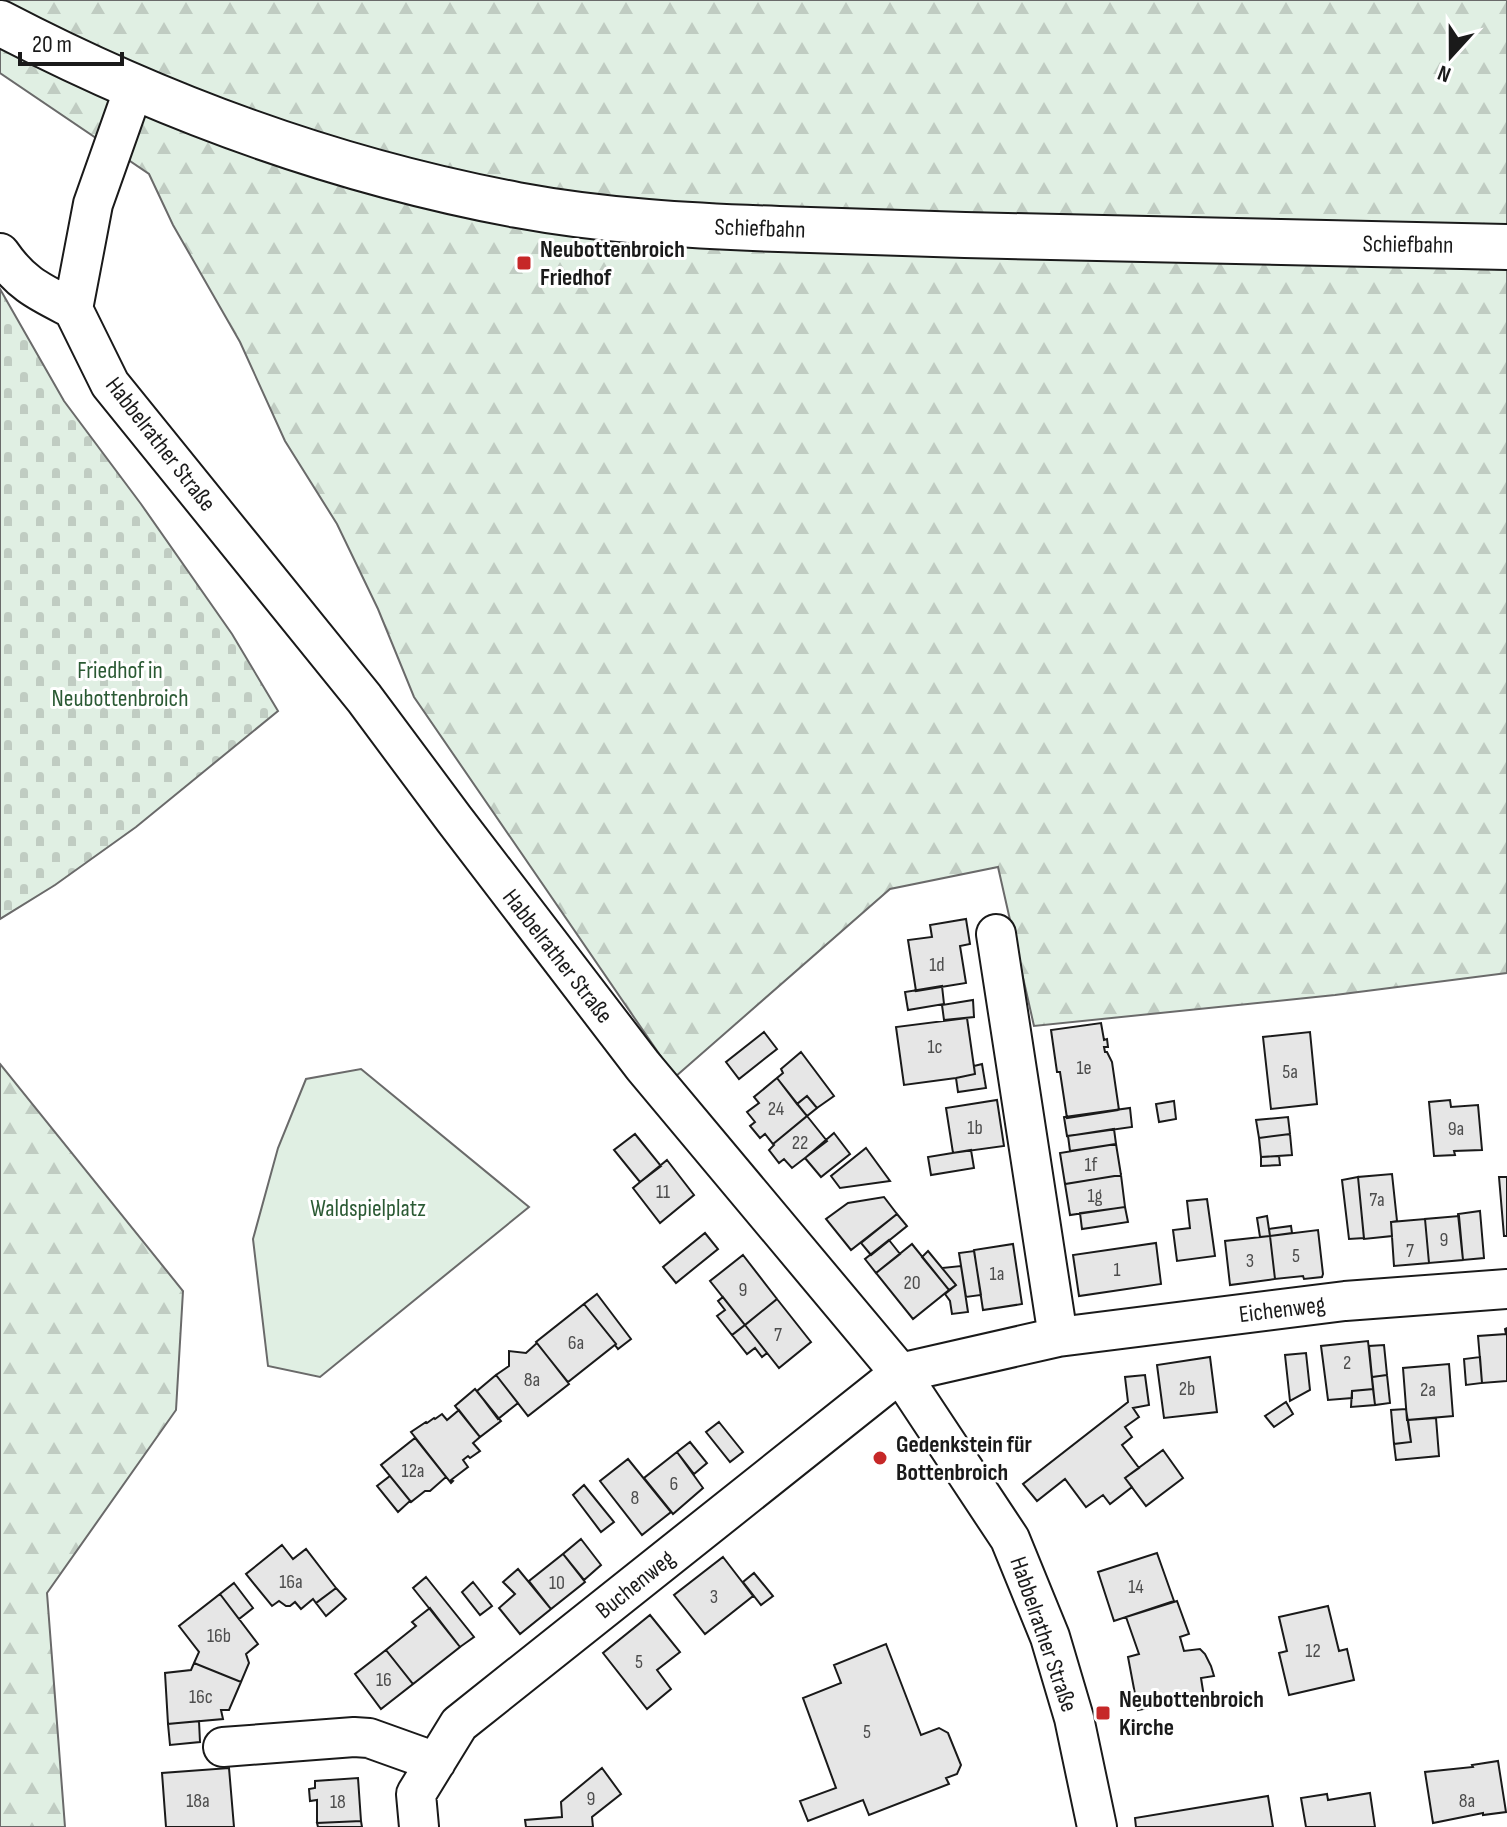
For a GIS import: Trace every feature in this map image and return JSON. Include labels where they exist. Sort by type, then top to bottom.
[{"type":"main road","name":"Schiefbahn","points":[[0,23],[134,88],[246,133],[402,179],[517,205],[653,223],[898,233],[1507,247]]},
{"type":"street","points":[[0,253],[10,268],[31,287],[73,309],[93,204],[134,88]]},
{"type":"street","name":"Habbelrather Straße","points":[[73,309],[110,384],[364,698],[643,1066],[900,1373],[1010,1539],[1050,1637],[1074,1718],[1097,1827]]},
{"type":"street","points":[[996,934],[1058,1337]]},
{"type":"street","name":"Eichenweg","points":[[900,1373],[1058,1337],[1345,1301],[1507,1289]]},
{"type":"street","name":"Buchenweg","points":[[419,1827],[416,1794],[459,1724],[900,1373]]},
{"type":"street","points":[[223,1747],[369,1738],[436,1762]]},
{"type":"green space","points":[[0,0],[1507,0],[1507,973],[1335,995],[1034,1026],[998,867],[890,889],[675,1077],[414,697],[378,609],[337,524],[285,441],[240,342],[173,225],[149,174],[0,73]]},
{"type":"green space","name":"Friedhof in Neubottenbroich","points":[[0,289],[64,401],[232,634],[278,711],[136,827],[55,885],[0,919]]},
{"type":"green space","points":[[0,1064],[183,1291],[176,1410],[47,1593],[65,1827],[0,1827]]},
{"type":"green space","name":"Waldspielplatz","points":[[361,1069],[529,1207],[320,1377],[268,1366],[253,1239],[278,1148],[306,1079]]},
{"type":"building","points":[[966,919],[970,944],[960,946],[966,983],[916,991],[908,940],[932,937],[930,925]]},
{"type":"building","points":[[942,986],[944,1004],[908,1010],[905,992]]},
{"type":"building","points":[[973,1000],[974,1017],[944,1020],[942,1005]]},
{"type":"building","points":[[967,1018],[975,1074],[904,1085],[896,1027]]},
{"type":"building","points":[[1101,1023],[1104,1040],[1107,1039],[1105,1052],[1112,1062],[1119,1110],[1067,1118],[1051,1030]]},
{"type":"building","points":[[764,1032],[777,1049],[739,1079],[726,1062]]},
{"type":"building","points":[[1310,1032],[1317,1104],[1271,1109],[1263,1037]]},
{"type":"building","points":[[801,1052],[834,1096],[817,1108],[807,1096],[797,1104],[777,1078],[783,1073],[781,1069]]},
{"type":"building","points":[[982,1064],[986,1088],[958,1092],[956,1078],[975,1074],[974,1066]]},
{"type":"building","points":[[777,1078],[807,1116],[773,1144],[765,1134],[760,1138],[750,1126],[755,1122],[747,1112],[759,1103],[754,1097]]},
{"type":"building","points":[[807,1096],[817,1108],[807,1116],[797,1104]]},
{"type":"building","points":[[997,1100],[1004,1146],[953,1153],[946,1108]]},
{"type":"building","points":[[1450,1100],[1451,1107],[1478,1105],[1482,1150],[1454,1151],[1455,1155],[1434,1156],[1429,1102]]},
{"type":"building","points":[[1174,1101],[1176,1119],[1159,1122],[1156,1104]]},
{"type":"building","points":[[1130,1108],[1132,1127],[1067,1136],[1064,1117]]},
{"type":"building","points":[[807,1116],[827,1141],[792,1168],[784,1159],[779,1163],[769,1150]]},
{"type":"building","points":[[1288,1117],[1290,1134],[1259,1138],[1256,1120]]},
{"type":"building","points":[[1114,1129],[1116,1144],[1070,1151],[1068,1136]]},
{"type":"building","points":[[834,1133],[850,1154],[821,1177],[805,1158]]},
{"type":"building","points":[[635,1134],[661,1166],[640,1182],[614,1150]]},
{"type":"building","points":[[1290,1134],[1292,1155],[1261,1157],[1259,1138]]},
{"type":"building","points":[[1116,1144],[1121,1175],[1065,1184],[1060,1153]]},
{"type":"building","points":[[866,1148],[890,1181],[840,1188],[831,1176]]},
{"type":"building","points":[[971,1150],[974,1168],[931,1175],[928,1157]]},
{"type":"building","points":[[1279,1156],[1280,1165],[1261,1166],[1261,1157]]},
{"type":"building","points":[[667,1160],[694,1195],[660,1223],[633,1188]]},
{"type":"building","points":[[1392,1174],[1397,1221],[1391,1222],[1392,1236],[1364,1239],[1358,1177]]},
{"type":"building","points":[[1121,1175],[1125,1207],[1070,1215],[1065,1184]]},
{"type":"building","points":[[1358,1177],[1364,1238],[1349,1239],[1342,1180]]},
{"type":"building","points":[[1499,1177],[1507,1177],[1507,1236],[1504,1236]]},
{"type":"building","points":[[884,1197],[897,1214],[851,1250],[826,1219],[848,1203]]},
{"type":"building","points":[[1207,1199],[1215,1256],[1177,1261],[1173,1230],[1190,1228],[1187,1201]]},
{"type":"building","points":[[1125,1207],[1128,1222],[1082,1229],[1080,1213]]},
{"type":"building","points":[[1480,1211],[1484,1258],[1463,1260],[1458,1214]]},
{"type":"building","points":[[897,1214],[907,1226],[871,1255],[861,1243]]},
{"type":"building","points":[[1267,1216],[1270,1236],[1260,1237],[1257,1218]]},
{"type":"building","points":[[1459,1216],[1463,1260],[1429,1263],[1425,1219]]},
{"type":"building","points":[[1425,1219],[1429,1263],[1394,1266],[1391,1222]]},
{"type":"building","points":[[1291,1226],[1292,1233],[1270,1236],[1269,1229]]},
{"type":"building","points":[[1318,1230],[1322,1277],[1275,1279],[1270,1236]]},
{"type":"building","points":[[705,1233],[718,1249],[676,1283],[663,1267]]},
{"type":"building","points":[[1270,1236],[1275,1279],[1230,1285],[1225,1241]]},
{"type":"building","points":[[889,1240],[900,1254],[876,1273],[865,1259]]},
{"type":"building","points":[[1156,1243],[1161,1284],[1079,1296],[1073,1255]]},
{"type":"building","points":[[912,1244],[949,1290],[913,1319],[876,1273]]},
{"type":"building","points":[[1013,1244],[1022,1304],[983,1310],[974,1250]]},
{"type":"building","points":[[928,1251],[956,1285],[949,1290],[922,1257]]},
{"type":"building","points":[[974,1251],[981,1295],[966,1297],[959,1253]]},
{"type":"building","points":[[743,1255],[777,1299],[745,1325],[710,1281]]},
{"type":"building","points":[[961,1266],[968,1312],[952,1314],[950,1301],[945,1294],[956,1285],[942,1268]]},
{"type":"building","points":[[597,1294],[631,1339],[618,1349],[584,1304]]},
{"type":"building","points":[[723,1297],[745,1325],[732,1335],[717,1316],[725,1310],[718,1301]]},
{"type":"building","points":[[777,1299],[811,1342],[779,1368],[745,1325]]},
{"type":"building","points":[[584,1304],[616,1344],[568,1382],[536,1342]]},
{"type":"building","points":[[745,1325],[767,1353],[762,1357],[755,1348],[747,1354],[732,1335]]},
{"type":"building","points":[[1507,1328],[1507,1381],[1482,1383],[1478,1336],[1506,1334]]},
{"type":"building","points":[[1368,1341],[1373,1389],[1352,1391],[1352,1398],[1328,1400],[1321,1346]]},
{"type":"building","points":[[537,1343],[569,1384],[528,1416],[496,1375],[509,1366],[509,1351],[526,1353]]},
{"type":"building","points":[[1384,1345],[1387,1375],[1372,1377],[1369,1346]]},
{"type":"building","points":[[1306,1353],[1310,1390],[1290,1401],[1285,1355]]},
{"type":"building","points":[[1210,1357],[1217,1412],[1164,1418],[1157,1365]]},
{"type":"building","points":[[1480,1357],[1482,1383],[1466,1385],[1464,1359]]},
{"type":"building","points":[[1449,1364],[1453,1416],[1407,1420],[1403,1368]]},
{"type":"building","points":[[496,1375],[518,1403],[498,1419],[477,1391]]},
{"type":"building","points":[[1145,1375],[1149,1405],[1133,1408],[1139,1417],[1125,1427],[1132,1437],[1122,1445],[1139,1468],[1125,1478],[1132,1487],[1110,1504],[1103,1495],[1086,1507],[1065,1479],[1037,1501],[1023,1484],[1128,1402],[1125,1377]]},
{"type":"building","points":[[1387,1375],[1390,1403],[1375,1405],[1372,1377]]},
{"type":"building","points":[[475,1389],[501,1421],[480,1437],[455,1406]]},
{"type":"building","points":[[1373,1389],[1375,1405],[1351,1407],[1352,1391]]},
{"type":"building","points":[[1286,1402],[1293,1414],[1274,1427],[1265,1416]]},
{"type":"building","points":[[1406,1409],[1411,1442],[1394,1444],[1391,1410]]},
{"type":"building","points":[[459,1410],[480,1437],[473,1443],[480,1451],[463,1460],[468,1467],[451,1483],[411,1432],[442,1414],[447,1420]]},
{"type":"building","points":[[1436,1418],[1439,1456],[1396,1460],[1394,1444],[1411,1442],[1408,1420]]},
{"type":"building","points":[[719,1422],[743,1452],[730,1462],[706,1432]]},
{"type":"building","points":[[415,1438],[446,1477],[411,1502],[381,1465]]},
{"type":"building","points":[[690,1442],[707,1463],[694,1474],[677,1452]]},
{"type":"building","points":[[1163,1450],[1183,1478],[1146,1506],[1125,1478]]},
{"type":"building","points":[[677,1452],[703,1488],[673,1514],[644,1478]]},
{"type":"building","points":[[628,1459],[671,1512],[642,1535],[600,1481]]},
{"type":"building","points":[[390,1476],[410,1501],[398,1512],[377,1486]]},
{"type":"building","points":[[584,1485],[614,1522],[601,1532],[573,1495]]},
{"type":"building","points":[[581,1539],[601,1565],[584,1580],[563,1554]]},
{"type":"building","points":[[282,1545],[293,1559],[306,1549],[336,1588],[316,1603],[313,1599],[301,1609],[295,1602],[286,1606],[279,1601],[272,1606],[246,1574]]},
{"type":"building","points":[[1157,1553],[1174,1601],[1114,1621],[1098,1572]]},
{"type":"building","points":[[563,1554],[585,1582],[551,1609],[529,1581]]},
{"type":"building","points":[[723,1557],[753,1596],[705,1634],[674,1595]]},
{"type":"building","points":[[518,1569],[551,1609],[520,1634],[499,1608],[515,1594],[503,1582]]},
{"type":"building","points":[[754,1573],[773,1596],[761,1605],[743,1582]]},
{"type":"building","points":[[426,1577],[474,1637],[460,1647],[413,1588]]},
{"type":"building","points":[[473,1582],[492,1606],[480,1615],[462,1592]]},
{"type":"building","points":[[234,1583],[253,1608],[239,1619],[220,1594]]},
{"type":"building","points":[[336,1588],[346,1599],[326,1616],[316,1603]]},
{"type":"building","points":[[220,1594],[258,1644],[246,1654],[249,1663],[241,1682],[194,1663],[199,1652],[179,1626]]},
{"type":"building","points":[[1177,1601],[1189,1634],[1180,1637],[1184,1651],[1200,1649],[1214,1676],[1201,1678],[1204,1697],[1138,1710],[1128,1657],[1139,1654],[1126,1617]]},
{"type":"building","points":[[1328,1606],[1339,1651],[1347,1649],[1354,1680],[1289,1695],[1279,1653],[1287,1651],[1279,1617]]},
{"type":"building","points":[[430,1608],[460,1647],[413,1684],[386,1650],[416,1626],[412,1622]]},
{"type":"building","points":[[650,1615],[680,1652],[657,1670],[671,1689],[647,1709],[603,1653]]},
{"type":"building","points":[[886,1644],[921,1735],[939,1728],[948,1733],[961,1765],[957,1774],[946,1778],[949,1784],[869,1815],[863,1800],[808,1821],[800,1801],[836,1788],[803,1698],[841,1683],[834,1665]]},
{"type":"building","points":[[386,1650],[413,1684],[381,1709],[355,1674]]},
{"type":"building","points":[[194,1663],[241,1682],[229,1710],[221,1710],[223,1719],[168,1724],[165,1673],[191,1670]]},
{"type":"building","points":[[199,1721],[200,1742],[170,1745],[168,1724]]},
{"type":"building","points":[[1498,1761],[1506,1812],[1483,1813],[1433,1823],[1425,1772]]},
{"type":"building","points":[[229,1768],[234,1827],[166,1827],[162,1773]]},
{"type":"building","points":[[602,1768],[621,1794],[592,1817],[593,1827],[526,1827],[525,1820],[562,1817],[561,1802]]},
{"type":"building","points":[[358,1778],[361,1821],[317,1823],[317,1800],[310,1801],[309,1789],[315,1788],[315,1781]]},
{"type":"building","points":[[1370,1793],[1375,1827],[1306,1827],[1301,1798],[1327,1794],[1328,1800]]},
{"type":"building","points":[[1268,1796],[1273,1827],[1136,1827],[1135,1818]]},
{"type":"building","points":[[361,1821],[362,1827],[318,1827],[317,1823]]},
{"type":"place","name":"Neubottenbroich Friedhof","points":[[524,263]]},
{"type":"place","name":"Gedenkstein für Bottenbroich","points":[[880,1458]]},
{"type":"place","name":"Neubottenbroich Kirche","points":[[1103,1713]]}]
